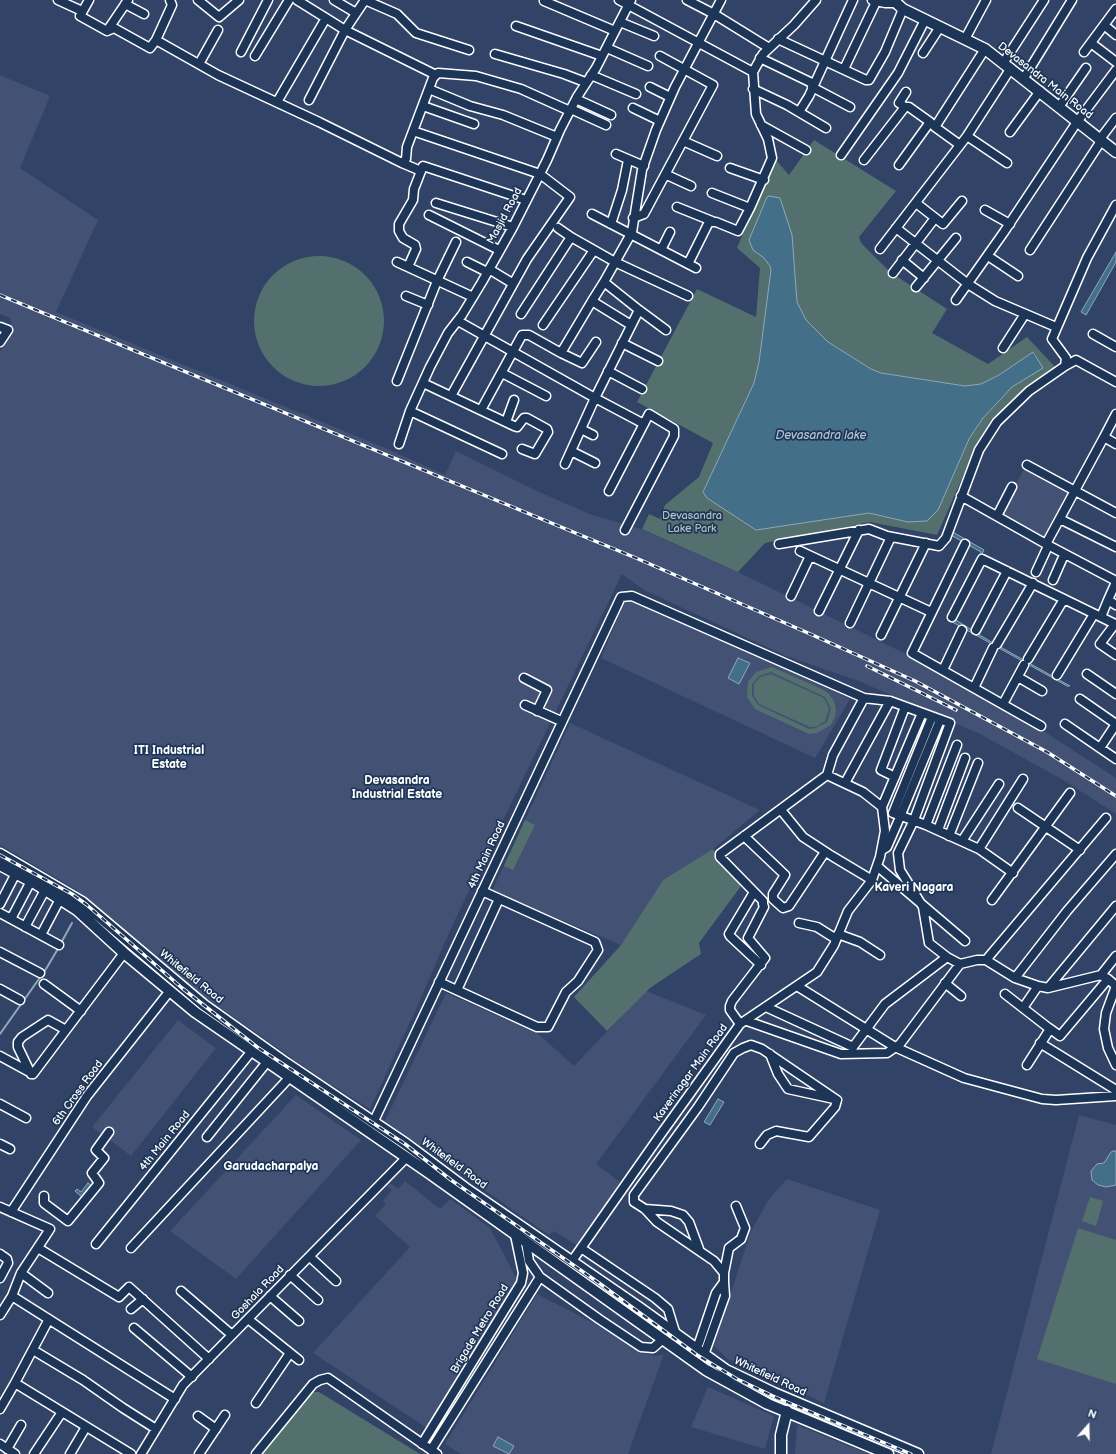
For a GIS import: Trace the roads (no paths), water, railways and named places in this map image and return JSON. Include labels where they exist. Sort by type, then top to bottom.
[{"type":"main road","name":"Devasandra Main Road","points":[[894,1],[903,9],[985,49],[1024,78],[1116,152]]},
{"type":"main road","name":"Whitefield Road","points":[[0,854],[82,902],[204,1005],[373,1123],[406,1144],[465,1188],[572,1261],[704,1355],[747,1381],[918,1454]]},
{"type":"main road","name":"Whitefield Road","points":[[0,865],[31,881],[77,910],[120,950],[169,992],[251,1052],[406,1158],[719,1378],[768,1404],[786,1411]]},
{"type":"main road","points":[[120,950],[125,938]]},
{"type":"main road","points":[[742,1391],[747,1381]]},
{"type":"main road","points":[[781,1454],[781,1435],[786,1411],[888,1454]]},
{"type":"street","points":[[58,0],[82,11]]},
{"type":"street","points":[[89,0],[80,16],[107,31]]},
{"type":"street","points":[[107,31],[114,28],[150,48],[156,40],[172,6],[170,0]]},
{"type":"street","points":[[198,0],[219,17],[239,0]]},
{"type":"street","points":[[241,52],[268,0]]},
{"type":"street","points":[[255,56],[289,0]]},
{"type":"street","points":[[297,0],[345,30],[436,75]]},
{"type":"street","points":[[334,0],[356,13]]},
{"type":"street","points":[[309,100],[345,30],[365,0],[396,14],[416,33],[469,50]]},
{"type":"street","points":[[619,0],[630,2],[753,72]]},
{"type":"street","points":[[687,0],[714,14],[769,48]]},
{"type":"street","points":[[560,353],[631,235],[644,166],[660,121],[670,97],[722,0]]},
{"type":"street","points":[[677,207],[738,232],[764,180],[772,158],[768,139],[756,114],[753,89],[753,72],[760,58],[794,25],[816,0]]},
{"type":"street","points":[[799,112],[853,0]]},
{"type":"street","points":[[965,39],[986,0]]},
{"type":"street","points":[[880,249],[967,136],[1044,0]]},
{"type":"street","points":[[1024,78],[1072,0]]},
{"type":"street","points":[[544,1],[615,31]]},
{"type":"street","points":[[844,69],[874,1],[894,1]]},
{"type":"street","points":[[107,31],[127,2],[144,14]]},
{"type":"street","name":"Masjid Road","points":[[399,444],[410,411],[422,383],[448,333],[458,321],[473,297],[513,227],[570,110],[585,82],[591,75],[607,48],[630,2]]},
{"type":"street","points":[[778,40],[866,80],[872,78],[903,9]]},
{"type":"street","points":[[1084,52],[1116,9]]},
{"type":"street","points":[[277,102],[326,18]]},
{"type":"street","points":[[841,155],[898,73],[924,20]]},
{"type":"street","points":[[620,22],[654,36]]},
{"type":"street","points":[[516,26],[602,56]]},
{"type":"street","points":[[1104,26],[1116,35]]},
{"type":"street","points":[[924,53],[940,27]]},
{"type":"street","points":[[199,64],[218,30]]},
{"type":"street","points":[[156,40],[218,75],[277,102],[402,164],[421,171]]},
{"type":"street","points":[[1091,43],[1116,62]]},
{"type":"street","points":[[607,48],[648,66]]},
{"type":"street","points":[[899,165],[932,124],[985,49]]},
{"type":"street","points":[[494,54],[564,74],[585,82]]},
{"type":"street","points":[[633,218],[644,214],[667,175],[683,141],[713,85],[660,56]]},
{"type":"street","points":[[760,58],[813,85],[850,107]]},
{"type":"street","points":[[1059,107],[1086,68]]},
{"type":"street","points":[[956,300],[1010,224],[1077,122],[1116,70]]},
{"type":"street","points":[[402,164],[406,159],[407,148],[429,89],[438,73],[476,76],[521,89],[606,125]]},
{"type":"street","points":[[591,75],[636,94]]},
{"type":"street","points":[[650,87],[670,97]]},
{"type":"street","points":[[429,89],[470,106],[503,115],[557,137]]},
{"type":"street","points":[[753,89],[799,112],[826,128]]},
{"type":"street","points":[[1010,132],[1040,91]]},
{"type":"street","points":[[906,92],[899,103],[905,107],[909,107],[960,145]]},
{"type":"street","points":[[576,99],[611,115]]},
{"type":"street","points":[[423,106],[474,124]]},
{"type":"street","points":[[864,160],[905,107]]},
{"type":"street","points":[[632,108],[660,121]]},
{"type":"street","points":[[1030,250],[1100,140],[1116,118]]},
{"type":"street","points":[[761,125],[806,150]]},
{"type":"street","points":[[413,131],[540,174],[570,196],[512,283],[486,335],[451,396]]},
{"type":"street","points":[[967,136],[1007,163]]},
{"type":"street","points":[[683,141],[718,156]]},
{"type":"street","points":[[616,154],[644,166]]},
{"type":"street","points":[[611,224],[622,190],[628,160]]},
{"type":"street","points":[[408,267],[416,249],[415,245],[403,238],[399,231],[399,224],[413,200],[414,189],[423,166],[526,200]]},
{"type":"street","points":[[730,168],[764,180]]},
{"type":"street","points":[[667,175],[691,186]]},
{"type":"street","points":[[712,193],[750,208]]},
{"type":"street","points":[[916,202],[943,224],[962,200]]},
{"type":"street","points":[[436,203],[513,227]]},
{"type":"street","points":[[1065,366],[1066,358],[1052,339],[1087,258],[1116,205]]},
{"type":"street","points":[[986,210],[1010,224]]},
{"type":"street","points":[[592,214],[692,266],[709,222],[712,221]]},
{"type":"street","points":[[429,215],[499,250]]},
{"type":"street","points":[[893,273],[935,218]]},
{"type":"street","points":[[558,228],[615,262],[688,296]]},
{"type":"street","points":[[896,228],[968,284],[995,301],[1056,327]]},
{"type":"street","points":[[661,250],[670,232]]},
{"type":"street","points":[[521,314],[572,237]]},
{"type":"street","points":[[916,288],[956,238]]},
{"type":"street","points":[[396,381],[437,281],[456,242]]},
{"type":"street","points":[[543,325],[594,250]]},
{"type":"street","points":[[988,256],[1018,276]]},
{"type":"street","points":[[902,260],[924,278]]},
{"type":"street","points":[[397,262],[473,297]]},
{"type":"street","points":[[467,262],[488,270],[512,283]]},
{"type":"street","points":[[604,282],[666,330]]},
{"type":"street","points":[[406,296],[428,305]]},
{"type":"street","points":[[592,301],[631,325]]},
{"type":"street","points":[[565,464],[594,398],[639,310]]},
{"type":"street","points":[[1004,348],[1025,314]]},
{"type":"street","points":[[458,321],[486,335],[594,398],[644,424]]},
{"type":"street","points":[[0,326],[8,330],[0,342]]},
{"type":"street","points":[[481,410],[522,335],[526,334],[560,353],[582,363],[596,342]]},
{"type":"street","points":[[1093,334],[1116,347]]},
{"type":"street","points":[[622,343],[658,361]]},
{"type":"street","points":[[779,544],[869,529],[891,537],[939,546],[946,538],[979,450],[997,422],[1029,391],[1076,360],[1116,382]]},
{"type":"street","points":[[608,371],[642,390]]},
{"type":"street","points":[[502,373],[546,396]]},
{"type":"street","points":[[422,383],[506,422],[517,426],[524,418],[526,418],[547,429],[548,432],[535,454],[522,449]]},
{"type":"street","points":[[506,422],[514,400]]},
{"type":"street","points":[[410,411],[502,454]]},
{"type":"street","points":[[609,491],[649,414],[674,429],[674,436],[625,530]]},
{"type":"street","points":[[1036,572],[1060,519],[1116,414]]},
{"type":"street","points":[[581,429],[593,435]]},
{"type":"street","points":[[1104,438],[1116,444]]},
{"type":"street","points":[[571,451],[595,463]]},
{"type":"street","points":[[1027,465],[1116,513]]},
{"type":"street","points":[[997,516],[1012,487]]},
{"type":"street","points":[[961,496],[1064,555],[1116,582],[1108,600],[1057,676]]},
{"type":"street","points":[[1060,519],[1116,547]]},
{"type":"street","points":[[819,611],[859,530]]},
{"type":"street","points":[[850,622],[891,537]]},
{"type":"street","points":[[881,635],[926,543]]},
{"type":"street","points":[[965,544],[912,653],[1041,726]]},
{"type":"street","points":[[800,551],[931,612]]},
{"type":"street","points":[[1053,580],[1064,555]]},
{"type":"street","points":[[791,596],[810,556]]},
{"type":"street","points":[[952,617],[982,558],[1115,624],[1100,644],[1116,655]]},
{"type":"street","points":[[976,630],[1007,571]]},
{"type":"street","points":[[974,688],[995,646],[1033,583]]},
{"type":"street","name":"4th Main Road","points":[[373,1123],[561,721],[621,597],[632,596],[864,698]]},
{"type":"street","points":[[1003,704],[1026,662],[1064,599]]},
{"type":"street","points":[[1108,600],[1116,605]]},
{"type":"street","points":[[943,670],[962,630]]},
{"type":"street","points":[[1087,674],[1116,694]]},
{"type":"street","points":[[524,678],[547,690],[537,711]]},
{"type":"street","points":[[1018,678],[1042,691]]},
{"type":"street","points":[[960,964],[947,957],[929,943],[923,907],[900,870],[898,853],[914,820],[950,724],[890,702],[864,698],[833,756],[827,774],[781,810],[721,853],[720,857],[763,900],[764,908],[748,938],[765,958],[732,1000],[730,1010],[743,1023],[841,1054],[886,1053],[900,1044],[960,964],[977,960],[986,960],[1015,978],[1048,988],[1105,977]]},
{"type":"street","points":[[1080,699],[1116,724],[1100,748]]},
{"type":"street","points":[[845,783],[890,702]]},
{"type":"street","points":[[525,706],[561,721]]},
{"type":"street","points":[[895,777],[882,770],[905,707]]},
{"type":"street","points":[[827,774],[862,792],[882,807],[922,713]]},
{"type":"street","points":[[936,719],[921,741],[893,812],[900,817],[914,820],[979,849],[1013,873]]},
{"type":"street","points":[[898,853],[884,849],[900,817],[929,746],[936,719]]},
{"type":"street","points":[[1065,724],[1116,758]]},
{"type":"street","points":[[921,741],[939,750]]},
{"type":"street","points":[[926,825],[957,746]]},
{"type":"street","points":[[938,830],[965,758]]},
{"type":"street","points":[[949,836],[978,763]]},
{"type":"street","points":[[979,849],[1023,779]]},
{"type":"street","points":[[962,841],[999,784]]},
{"type":"street","points":[[992,900],[1070,793]]},
{"type":"street","name":"Kaverinagar Main Road","points":[[572,1261],[743,1023],[817,972],[837,937],[848,911],[872,880],[884,849],[885,831],[882,807]]},
{"type":"street","points":[[1018,808],[1080,850]]},
{"type":"street","points":[[781,810],[803,836],[825,852],[872,880]]},
{"type":"street","points":[[986,960],[1106,818]]},
{"type":"street","points":[[744,836],[785,875],[773,894],[773,899],[783,908],[789,906],[825,852]]},
{"type":"street","points":[[1015,978],[1067,911],[1116,854]]},
{"type":"street","points":[[877,866],[923,907],[965,941]]},
{"type":"street","points":[[0,904],[16,873]]},
{"type":"street","points":[[11,919],[31,881]]},
{"type":"street","points":[[25,927],[45,890]]},
{"type":"street","points":[[439,982],[537,1027],[548,1027],[566,992],[578,981],[598,950],[595,942],[482,891]]},
{"type":"street","points":[[754,892],[734,924],[730,936],[761,965]]},
{"type":"street","points":[[41,935],[60,899]]},
{"type":"street","points":[[457,990],[499,899]]},
{"type":"street","points":[[1048,988],[1116,906]]},
{"type":"street","points":[[0,913],[59,945]]},
{"type":"street","points":[[799,923],[816,927],[837,937],[860,942],[880,955]]},
{"type":"street","points":[[31,1074],[34,1073],[81,1010],[120,950]]},
{"type":"street","points":[[0,952],[40,973]]},
{"type":"street","points":[[1005,994],[1060,1036],[1105,977],[1116,956]]},
{"type":"street","points":[[766,1006],[853,1047],[885,1004],[947,957]]},
{"type":"street","points":[[1105,977],[1116,986],[1108,1006],[1104,1029],[1108,1048],[1116,1065]]},
{"type":"street","points":[[945,982],[961,996]]},
{"type":"street","points":[[44,984],[81,1010]]},
{"type":"street","points":[[796,986],[895,1047],[964,1078],[1042,1099],[1056,1100],[1116,1096]]},
{"type":"street","points":[[1023,1008],[1038,986]]},
{"type":"street","points":[[0,989],[20,1000]]},
{"type":"street","name":"6th Cross Road","points":[[10,1212],[87,1096],[169,992]]},
{"type":"street","points":[[31,1074],[18,1047],[18,1042],[22,1037],[48,1020],[66,1030]]},
{"type":"street","points":[[1027,1065],[1049,1028]]},
{"type":"street","points":[[1040,1043],[1116,1090]]},
{"type":"street","points":[[724,1273],[714,1261],[699,1249],[685,1242],[657,1222],[646,1209],[634,1202],[634,1195],[698,1107],[734,1053],[750,1045],[770,1054],[837,1100]]},
{"type":"street","name":"4th Main Road","points":[[96,1244],[251,1052]]},
{"type":"street","points":[[770,1054],[778,1074],[788,1089],[837,1100]]},
{"type":"street","points":[[0,1056],[31,1074]]},
{"type":"street","points":[[207,1137],[267,1062]]},
{"type":"street","points":[[131,1248],[289,1078]]},
{"type":"street","points":[[760,1144],[767,1135],[776,1131],[809,1137],[835,1107],[837,1100]]},
{"type":"street","points":[[0,1104],[26,1118]]},
{"type":"street","points":[[44,1196],[44,1203],[68,1221],[99,1183],[92,1173],[104,1158],[96,1150],[109,1132]]},
{"type":"street","points":[[0,1144],[10,1149]]},
{"type":"street","name":"Goshala Road","points":[[141,1454],[183,1385],[406,1158]]},
{"type":"street","points":[[704,1355],[725,1296],[724,1273],[729,1248],[741,1239],[745,1228],[736,1206]]},
{"type":"street","points":[[0,1207],[50,1228],[21,1273],[12,1296],[0,1315]]},
{"type":"street","points":[[646,1209],[671,1211],[683,1215],[689,1222],[699,1249]]},
{"type":"street","name":"Brigade Metro Road","points":[[422,1444],[523,1278],[515,1235]]},
{"type":"street","points":[[526,1242],[530,1261],[540,1277],[641,1347],[653,1348],[663,1339]]},
{"type":"street","points":[[38,1248],[119,1297],[129,1287],[209,1359]]},
{"type":"street","points":[[581,1248],[655,1298],[668,1309],[676,1334]]},
{"type":"street","points":[[0,1254],[7,1259],[8,1263],[0,1278]]},
{"type":"street","points":[[310,1257],[336,1281]]},
{"type":"street","points":[[21,1273],[48,1293]]},
{"type":"street","points":[[290,1275],[318,1300]]},
{"type":"street","name":"Brigade Metro Road","points":[[434,1452],[441,1433],[540,1277]]},
{"type":"street","points":[[695,1349],[699,1343],[716,1293],[724,1282]]},
{"type":"street","points":[[181,1291],[232,1335]]},
{"type":"street","points":[[12,1296],[175,1399]]},
{"type":"street","points":[[270,1296],[299,1321]]},
{"type":"street","points":[[131,1309],[143,1298]]},
{"type":"street","points":[[0,1409],[49,1319]]},
{"type":"street","points":[[248,1319],[300,1360]]},
{"type":"street","points":[[134,1328],[192,1377]]},
{"type":"street","points":[[32,1350],[83,1380],[122,1408],[156,1429]]},
{"type":"street","points":[[256,1403],[290,1353]]},
{"type":"street","points":[[469,1369],[477,1375]]},
{"type":"street","points":[[256,1454],[313,1384],[328,1378],[434,1452]]},
{"type":"street","points":[[15,1383],[131,1454]]},
{"type":"street","points":[[34,1454],[62,1412]]},
{"type":"street","points":[[199,1454],[225,1415]]},
{"type":"street","points":[[198,1416],[216,1429]]},
{"type":"street","points":[[15,1454],[4,1446],[21,1425]]},
{"type":"street","points":[[70,1454],[86,1426]]},
{"type":"water","name":"Devasandra lake","points":[[767,197],[780,198],[792,235],[797,302],[806,320],[828,342],[871,369],[881,373],[965,386],[981,384],[999,375],[1033,352],[1043,368],[1012,387],[983,418],[969,439],[938,510],[927,521],[908,522],[869,513],[756,530],[707,498],[703,492],[754,383],[759,362],[771,270],[764,258],[753,250],[749,240]]},
{"type":"water","points":[[1116,252],[1116,262],[1086,315],[1081,312]]},
{"type":"water","points":[[951,531],[984,550],[951,617],[988,640],[1070,686],[1067,686],[947,619],[981,552],[949,534]]},
{"type":"water","points":[[738,658],[750,663],[739,684],[728,678]]},
{"type":"water","points":[[718,1099],[724,1102],[710,1125],[704,1122]]},
{"type":"water","points":[[1116,1151],[1116,1185],[1106,1187],[1098,1185],[1092,1180],[1091,1171],[1097,1164],[1104,1163],[1111,1152]]},
{"type":"water","points":[[88,1183],[92,1186],[83,1198],[75,1191],[77,1189],[81,1192]]},
{"type":"water","points":[[498,1437],[514,1446],[509,1454],[493,1446]]},
{"type":"waterway","points":[[61,943],[72,923]]},
{"type":"waterway","points":[[0,1034],[46,969],[59,947]]},
{"type":"railway","points":[[0,295],[636,558],[915,681],[1047,752],[1116,796]]},
{"type":"railway","points":[[867,666],[956,710]]},
{"type":"railway","points":[[0,855],[72,894],[87,905],[182,988],[257,1047],[405,1144],[451,1180],[599,1283],[697,1355],[737,1379],[775,1397],[911,1454]]},
{"type":"district","name":"ITI Industrial Estate","points":[[169,758]]},
{"type":"district","name":"Devasandra Industrial Estate","points":[[397,788]]},
{"type":"district","name":"Kaveri Nagara","points":[[914,888]]},
{"type":"district","name":"Garudacharpalya","points":[[271,1167]]},
{"type":"park label","name":"Devasandra Lake Park","points":[[692,522]]}]
